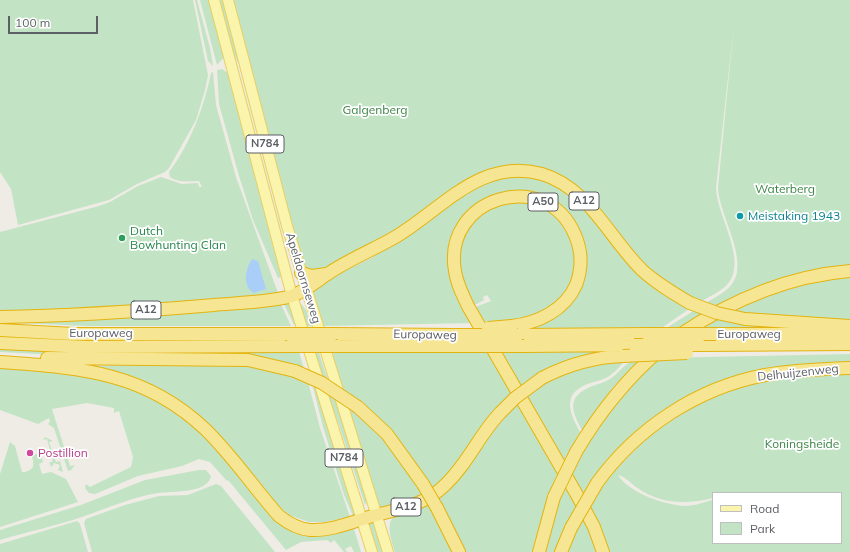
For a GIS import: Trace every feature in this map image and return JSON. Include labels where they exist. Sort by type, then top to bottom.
[{"type":"highway","name":"A12","points":[[305,288],[329,273],[398,236],[475,181],[500,173],[524,171],[551,178],[569,188],[587,204],[642,270],[659,284],[690,303],[717,313],[745,318],[850,326]]},
{"type":"highway","name":"A50","points":[[518,336],[561,306],[574,289],[580,267],[579,244],[574,231],[565,218],[556,210],[542,202],[522,197],[509,197],[492,201],[482,206],[470,216],[460,231],[457,240],[454,258],[454,271],[469,308],[577,495],[594,527],[603,552]]},
{"type":"highway","points":[[539,552],[554,497],[576,452],[603,410],[630,378],[661,350],[693,326],[741,299],[769,289],[812,277],[850,271]]},
{"type":"highway","name":"A12","points":[[301,273],[312,276],[329,273]]},
{"type":"highway","points":[[292,296],[305,288]]},
{"type":"highway","name":"A12","points":[[0,316],[66,315],[189,307],[253,302],[292,296]]},
{"type":"highway","name":"Europaweg","points":[[0,330],[74,334],[384,334],[454,337],[647,334],[850,334]]},
{"type":"highway","name":"Europaweg","points":[[518,336],[634,345],[850,344]]},
{"type":"highway","name":"Europaweg","points":[[0,343],[134,348],[338,346],[454,337]]},
{"type":"highway","name":"A12","points":[[377,515],[392,512],[419,502],[439,490],[460,468],[483,433],[514,398],[542,378],[560,370],[584,361],[623,356],[729,352],[779,345]]},
{"type":"highway","name":"A12","points":[[0,356],[86,359],[248,360],[295,371],[322,383],[358,407],[387,434],[423,484],[459,552]]},
{"type":"highway","points":[[0,362],[63,367],[100,373],[145,387],[167,399],[204,429],[265,500],[288,522],[311,530],[337,526],[377,515]]},
{"type":"highway","name":"Delhuijzenweg","points":[[561,552],[571,528],[596,483],[614,461],[640,435],[671,413],[706,394],[737,382],[766,375],[797,371],[850,368]]},
{"type":"main road","name":"Apeldoornseweg","points":[[214,0],[292,296],[358,502],[361,519],[372,552]]},
{"type":"main road","name":"Apeldoornseweg","points":[[228,0],[275,184],[305,288],[388,552]]},
{"type":"green space","points":[[0,0],[193,0],[208,75],[196,120],[169,168],[165,172],[137,184],[109,200],[18,225],[11,189],[0,172]]},
{"type":"green space","points":[[195,0],[197,0],[210,48],[213,66],[208,61]]},
{"type":"green space","points":[[200,0],[209,0],[224,57],[217,65]]},
{"type":"green space","points":[[219,0],[224,0],[241,63],[238,63],[231,47]]},
{"type":"green space","name":"Galgenberg","points":[[231,0],[850,0],[850,265],[814,271],[780,280],[746,292],[714,307],[704,304],[726,290],[732,284],[737,274],[738,263],[736,251],[723,211],[718,188],[734,23],[716,188],[721,212],[734,253],[735,265],[733,276],[726,286],[700,302],[686,296],[645,267],[582,193],[508,168],[394,233],[320,271],[305,268],[302,264]]},
{"type":"green space","points":[[222,69],[228,73],[281,277],[278,278],[253,220],[219,104],[217,70]]},
{"type":"green space","points":[[213,72],[216,105],[236,177],[278,293],[274,296],[234,302],[0,313],[0,232],[99,206],[110,202],[138,186],[161,177],[182,184],[198,183],[199,187],[202,187],[199,181],[173,179],[170,177],[169,172],[190,138],[200,112],[211,73]]},
{"type":"green space","points":[[530,175],[561,186],[692,307],[663,327],[524,329],[550,317],[584,264],[556,206],[493,198],[452,248],[474,323],[321,326],[309,289],[373,257],[453,199],[492,178]]},
{"type":"green space","points":[[530,202],[554,213],[574,244],[575,275],[564,297],[541,313],[511,322],[482,323],[473,308],[491,301],[487,295],[483,297],[484,300],[473,306],[461,280],[459,248],[472,220],[497,204]]},
{"type":"green space","points":[[850,275],[850,321],[761,315],[729,310],[782,289]]},
{"type":"green space","points":[[290,299],[298,325],[294,325],[284,304]]},
{"type":"green space","points":[[279,300],[291,326],[86,326],[0,322]]},
{"type":"green space","points":[[301,304],[306,310],[311,326],[304,326],[299,305]]},
{"type":"green space","points":[[695,310],[703,313],[680,328],[668,327]]},
{"type":"green space","points":[[718,316],[799,328],[698,328]]},
{"type":"green space","points":[[0,349],[90,353],[299,352],[305,372],[292,367],[0,352]]},
{"type":"green space","points":[[491,352],[515,393],[459,463],[431,492],[341,390],[330,353]]},
{"type":"green space","points":[[499,352],[621,352],[521,389]]},
{"type":"green space","points":[[313,353],[319,353],[329,383],[321,379]]},
{"type":"green space","points":[[850,354],[850,364],[823,365],[688,398],[583,496],[569,474],[604,415],[657,358]]},
{"type":"green space","points":[[627,359],[609,376],[585,385],[578,389],[573,395],[570,400],[571,413],[580,432],[563,463],[524,396],[538,386],[574,369]]},
{"type":"green space","points":[[640,360],[613,387],[582,430],[573,406],[577,395],[590,387],[610,379],[630,362]]},
{"type":"green space","points":[[226,364],[268,370],[308,382],[320,428],[350,517],[324,522],[309,522],[289,515],[274,502],[203,422],[83,366]]},
{"type":"green space","points":[[0,367],[97,376],[150,393],[206,435],[273,518],[280,524],[287,529],[307,536],[323,535],[354,529],[361,552],[354,552],[351,546],[345,549],[347,552],[344,552],[334,540],[331,543],[327,540],[301,542],[286,550],[228,480],[227,481],[210,462],[199,459],[182,466],[138,476],[95,494],[89,493],[85,488],[86,484],[90,487],[131,467],[133,457],[119,411],[114,413],[114,408],[87,403],[52,409],[70,466],[75,465],[68,471],[54,428],[48,424],[50,422],[49,418],[38,424],[0,410]]},
{"type":"green space","name":"Koningsheide","points":[[850,374],[850,552],[607,552],[588,507],[623,462],[643,443],[665,425],[688,410],[713,398],[740,388],[768,381],[809,376]]},
{"type":"green space","points":[[312,383],[317,386],[357,515],[353,516],[344,495],[323,427]]},
{"type":"green space","points":[[325,390],[333,395],[347,433],[368,498],[365,505],[338,422]]},
{"type":"green space","points":[[519,400],[559,470],[546,504],[532,552],[462,552],[435,498]]},
{"type":"green space","points":[[345,403],[381,433],[416,483],[423,496],[379,511]]},
{"type":"green space","points":[[45,437],[53,441],[49,442],[56,462],[60,461],[63,472],[58,470],[60,465],[54,463],[52,467],[49,463],[53,461],[47,439],[43,440]]},
{"type":"green space","points":[[10,442],[15,446],[22,472],[31,470],[33,466],[32,456],[40,452],[43,462],[39,464],[42,474],[51,472],[66,479],[78,502],[0,527],[0,474]]},
{"type":"green space","points":[[206,470],[211,476],[208,482],[196,489],[158,493],[139,497],[82,517],[0,540],[0,530],[81,505],[145,480]]},
{"type":"green space","points":[[566,481],[578,503],[556,552],[542,552],[547,532]]},
{"type":"green space","points":[[216,484],[221,486],[275,552],[92,552],[84,523],[86,519],[125,505],[159,496],[188,495]]},
{"type":"green space","points":[[427,503],[455,552],[395,552],[390,529],[390,522],[393,517]]},
{"type":"green space","points":[[584,514],[599,552],[567,552]]},
{"type":"green space","points":[[367,520],[375,520],[385,552],[375,552]]},
{"type":"green space","points":[[77,521],[80,524],[88,552],[0,552],[0,544]]},
{"type":"water","points":[[252,259],[258,261],[266,289],[254,293],[250,290],[246,282],[246,273]]},
{"type":"place","name":"Meistaking 1943","points":[[740,216]]},
{"type":"place","name":"Dutch Bowhunting Clan","points":[[122,238]]},
{"type":"place","name":"Postillion","points":[[30,453]]},
{"type":"park label","name":"Waterberg","points":[[785,189]]}]
